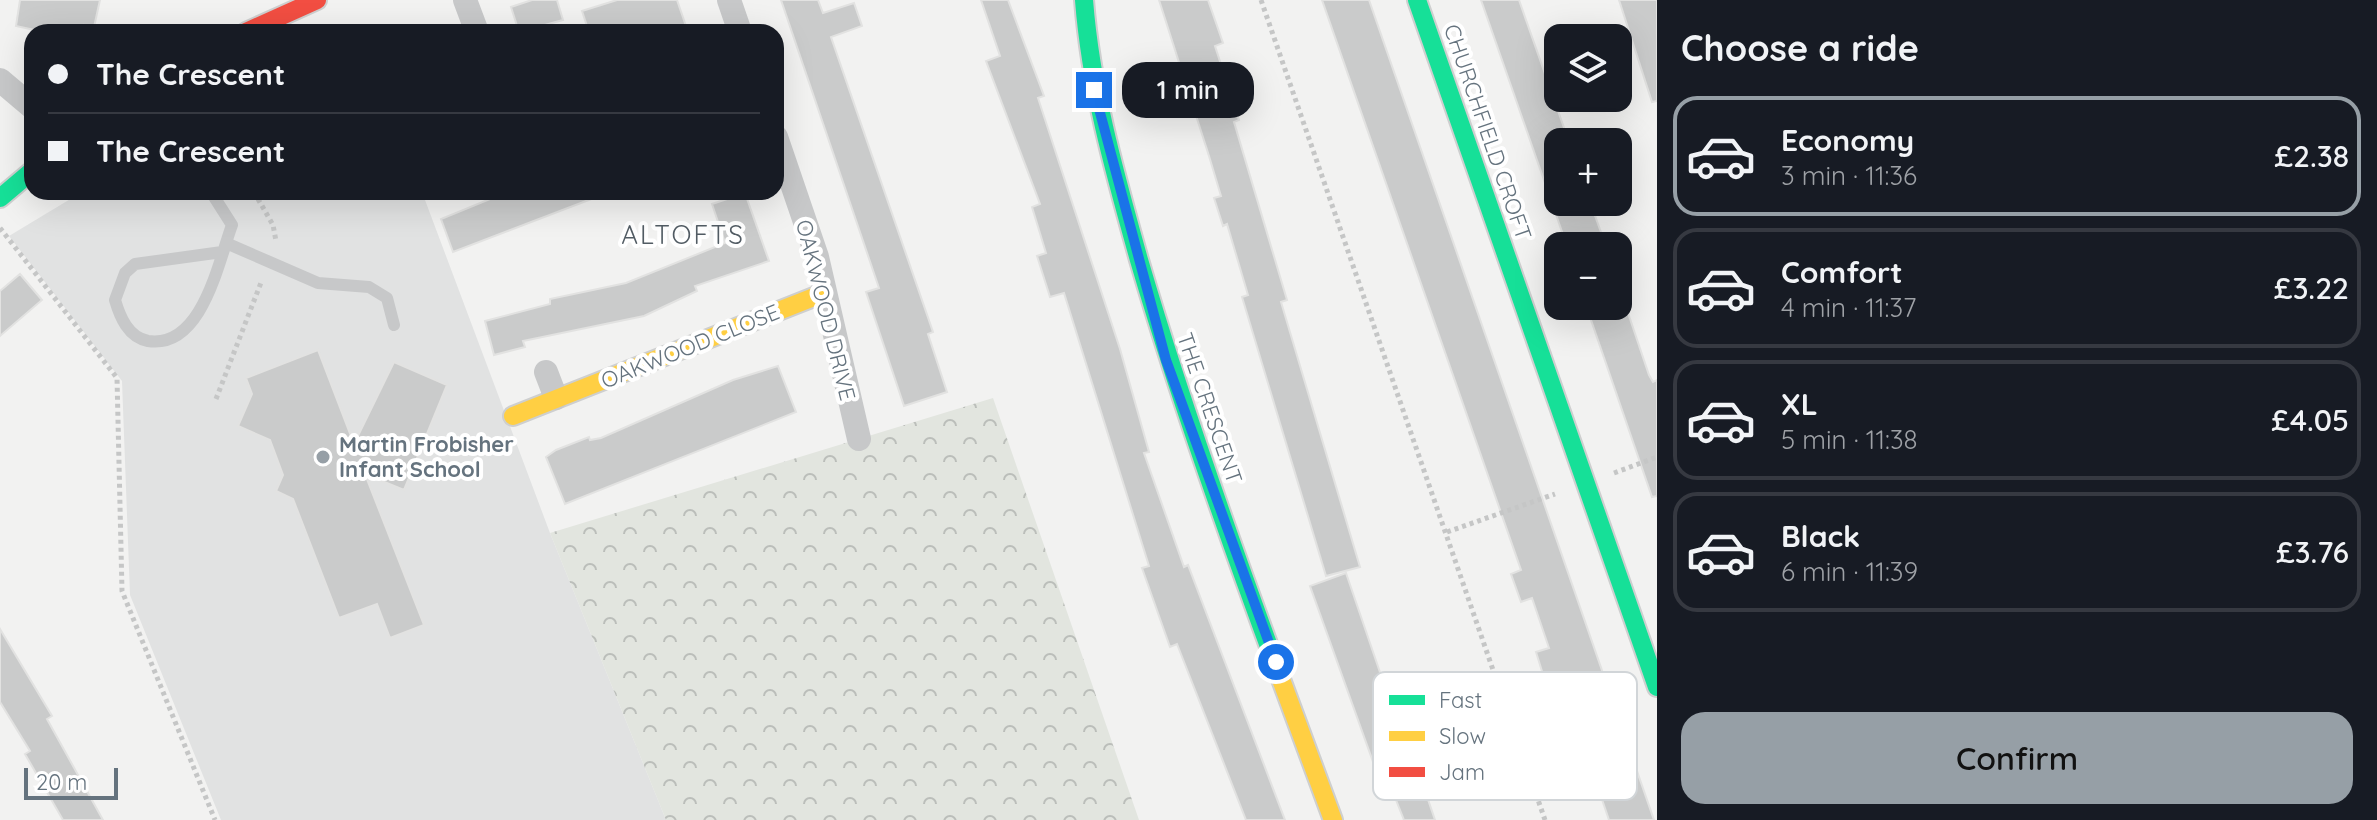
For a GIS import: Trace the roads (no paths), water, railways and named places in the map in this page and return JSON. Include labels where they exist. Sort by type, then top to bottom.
[{"type":"street","points":[[264,24],[317,0]]},
{"type":"street","points":[[465,0],[474,24]]},
{"type":"street","points":[[729,0],[737,24]]},
{"type":"street","name":"THE CRESCENT","points":[[1084,0],[1085,38],[1099,116],[1166,360],[1333,820]]},
{"type":"street","name":"CHURCHFIELD CROFT","points":[[1417,0],[1657,687]]},
{"type":"street","points":[[0,80],[24,98]]},
{"type":"street","name":"OAKWOOD DRIVE","points":[[784,160],[817,257],[859,439]]},
{"type":"street","points":[[0,198],[24,178]]},
{"type":"street","name":"OAKWOOD CLOSE","points":[[513,416],[824,293]]},
{"type":"street","points":[[546,372],[556,398]]},
{"type":"lane","points":[[216,200],[232,225],[224,247],[199,313],[188,329],[176,337],[147,341],[126,326],[115,300],[125,273],[135,264],[224,247],[318,283],[369,287],[387,298],[394,325]]},
{"type":"place","name":"Martin Frobisher Infant School","points":[[323,457]]},
{"type":"district","name":"ALTOFTS","points":[[683,235]]}]
